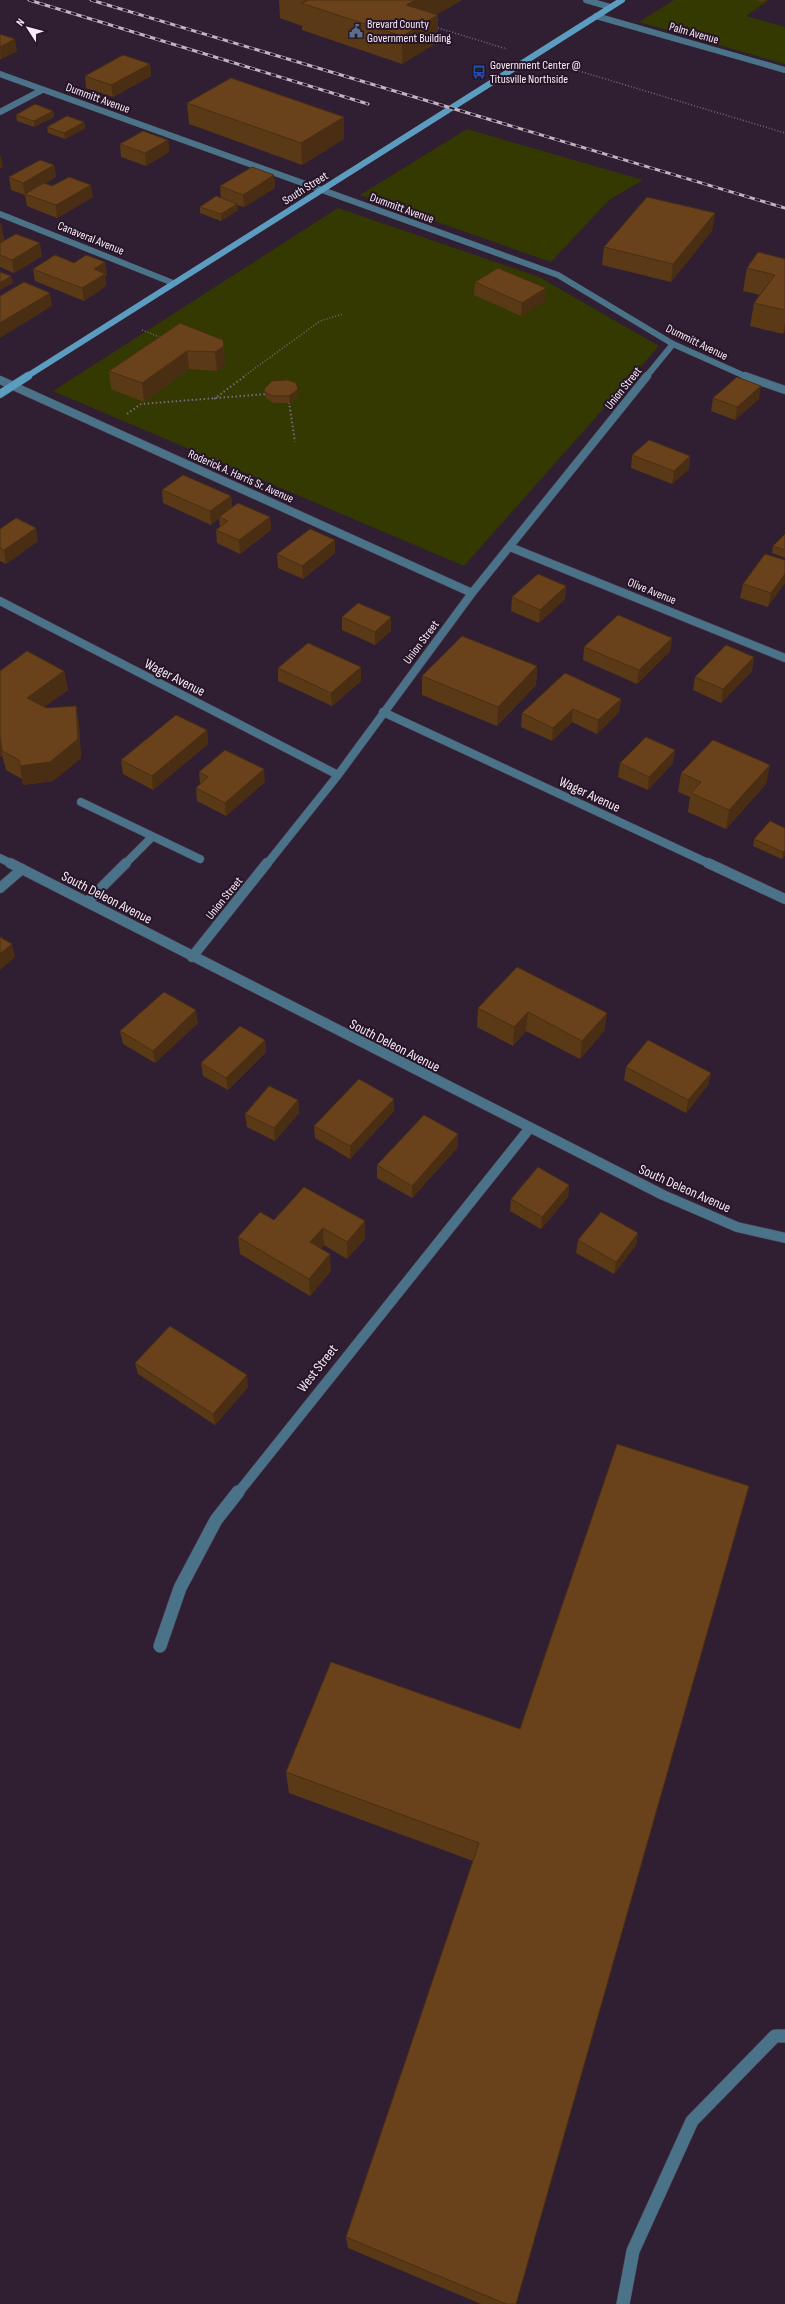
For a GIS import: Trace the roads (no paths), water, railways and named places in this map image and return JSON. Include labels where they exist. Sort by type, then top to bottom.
[{"type":"main road","name":"South Street","points":[[0,394],[622,0]]},
{"type":"street","points":[[586,0],[610,7]]},
{"type":"street","name":"Palm Avenue","points":[[596,16],[785,70]]},
{"type":"street","name":"Dummitt Avenue","points":[[0,74],[321,191],[558,275],[673,344],[746,377],[785,390]]},
{"type":"street","points":[[0,112],[42,90]]},
{"type":"street","name":"Canaveral Avenue","points":[[0,214],[174,283]]},
{"type":"street","name":"Union Street","points":[[192,957],[338,775],[472,593],[673,344]]},
{"type":"street","name":"Roderick A. Harris Sr. Avenue","points":[[0,380],[472,593]]},
{"type":"street","name":"Olive Avenue","points":[[510,547],[785,658]]},
{"type":"street","name":"Wager Avenue","points":[[0,602],[338,775]]},
{"type":"street","name":"Wager Avenue","points":[[383,712],[785,899]]},
{"type":"street","points":[[81,802],[200,859]]},
{"type":"street","points":[[87,902],[152,837]]},
{"type":"street","name":"South Deleon Avenue","points":[[0,858],[529,1129],[692,1209],[761,1234],[785,1238]]},
{"type":"street","points":[[0,888],[22,869]]},
{"type":"street","name":"West Street","points":[[160,1646],[180,1588],[216,1520],[529,1129]]},
{"type":"street","points":[[623,2304],[633,2251],[692,2121],[775,2036],[785,2036]]},
{"type":"railway","points":[[29,0],[368,104]]},
{"type":"railway","points":[[91,0],[785,208]]},
{"type":"place","name":"Brevard County Government Building","points":[[356,31]]},
{"type":"place","name":"Government Center @ Titusville Northside","points":[[479,72]]}]
